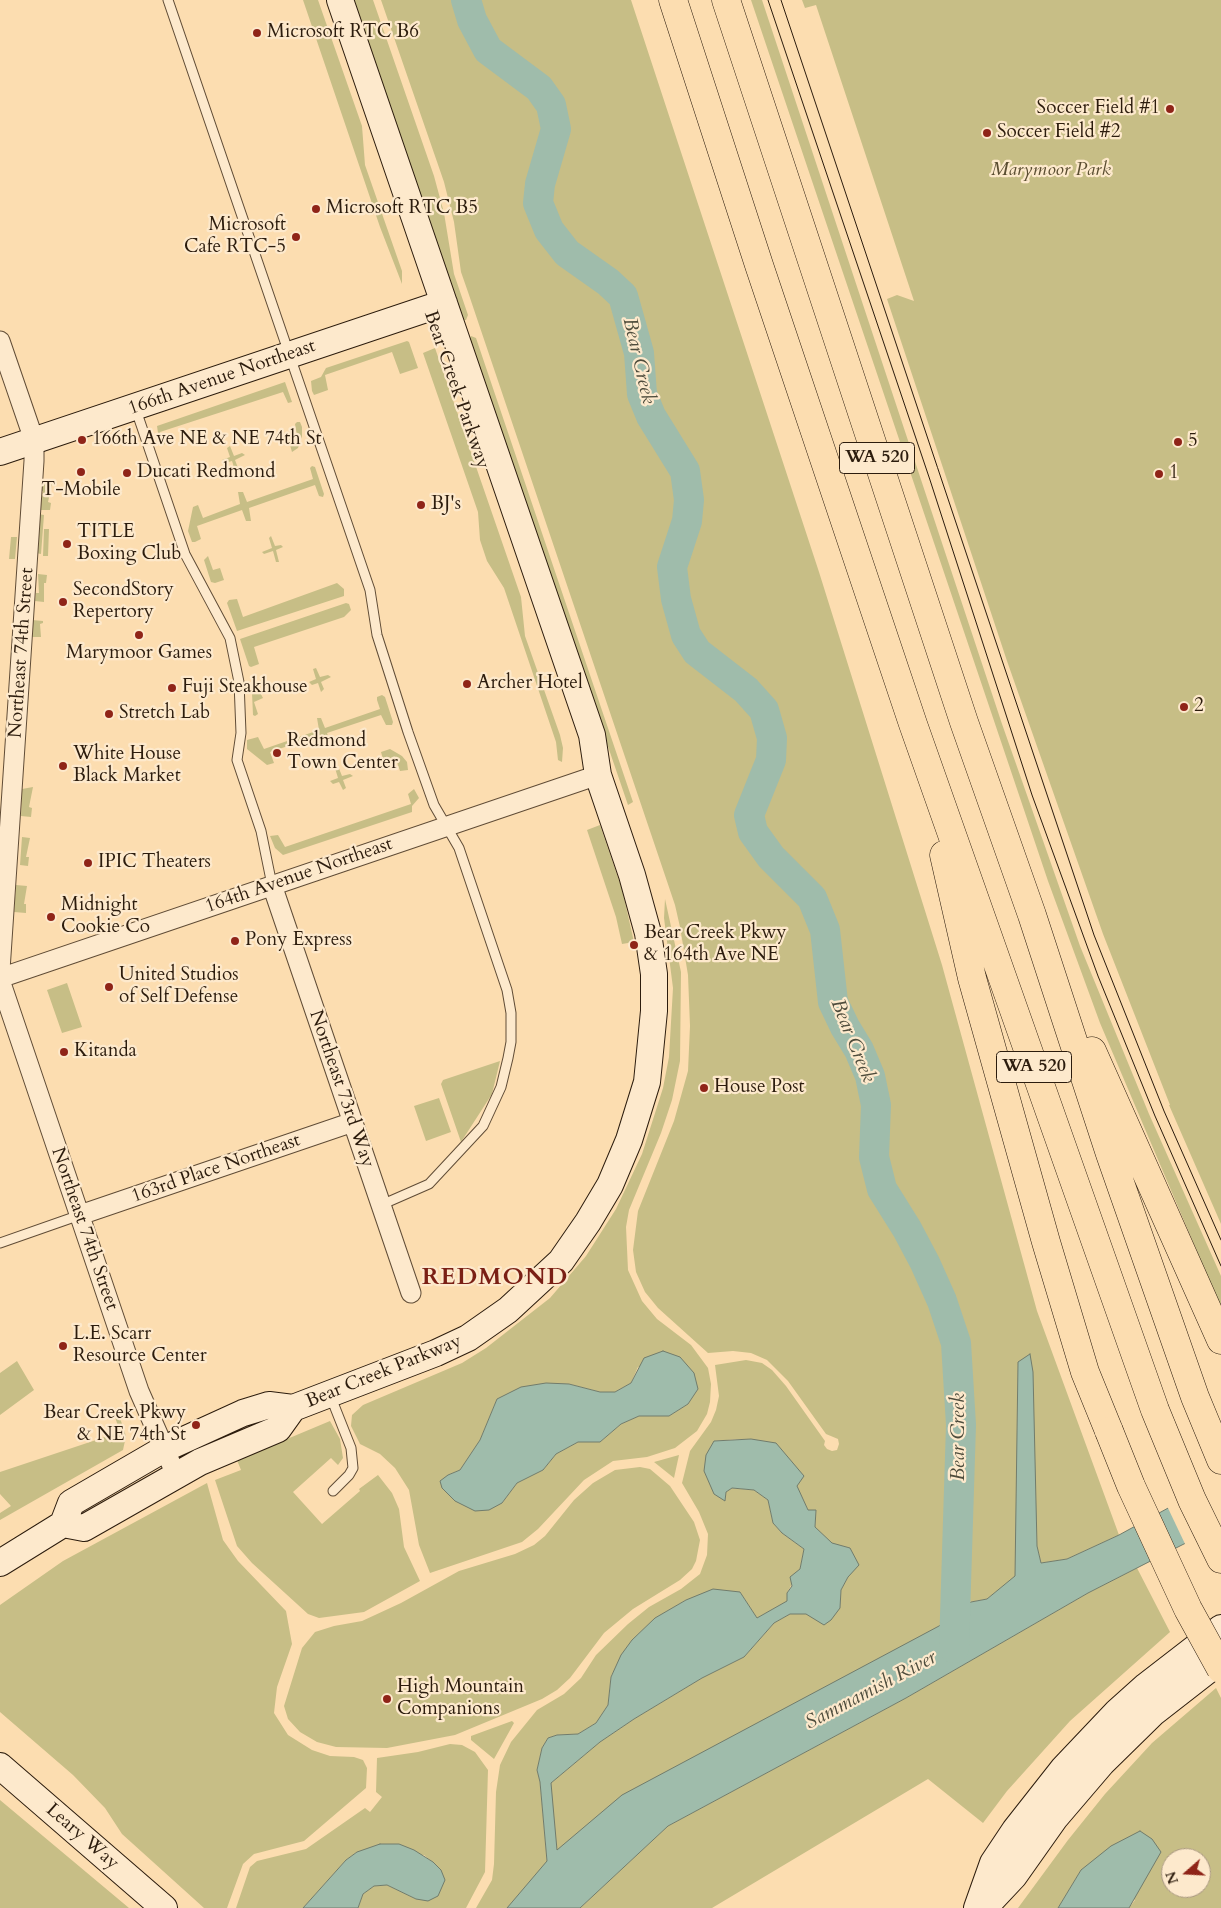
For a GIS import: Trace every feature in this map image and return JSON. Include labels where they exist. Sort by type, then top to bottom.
[{"type":"highway","name":"WA 520","points":[[674,0],[759,266],[913,724],[1155,1410],[1192,1500],[1221,1559]]},
{"type":"highway","name":"WA 520","points":[[726,0],[964,722],[1032,915],[1110,1154],[1195,1397],[1221,1460]]},
{"type":"highway","points":[[913,724],[972,978],[1046,1242],[1085,1372],[1131,1486],[1188,1609],[1221,1669]]},
{"type":"highway","points":[[1032,915],[1221,1340]]},
{"type":"main road","name":"Bear Creek Parkway","points":[[324,0],[436,305]]},
{"type":"main road","name":"Bear Creek Parkway","points":[[293,1408],[278,1429],[200,1462],[84,1528],[63,1524],[71,1504],[164,1448],[242,1413],[269,1406],[293,1408],[436,1353],[468,1338],[508,1310],[561,1261],[593,1215],[610,1185],[625,1149],[647,1082],[654,1011],[654,974],[648,933],[632,874],[598,775],[576,740],[340,0]]},
{"type":"main road","name":"166th Avenue Northeast","points":[[0,452],[436,305]]},
{"type":"main road","points":[[0,1563],[63,1524]]},
{"type":"main road","points":[[977,1908],[993,1863],[1015,1830],[1063,1769],[1139,1692],[1176,1660],[1221,1628]]},
{"type":"main road","points":[[984,1908],[1014,1876],[1055,1818],[1102,1763],[1153,1713],[1221,1660]]},
{"type":"main road","name":"Leary Way","points":[[0,1766],[164,1908]]},
{"type":"street","name":"Northeast 74th Street","points":[[0,341],[34,440],[34,475],[0,970]]},
{"type":"street","name":"164th Avenue Northeast","points":[[0,979],[598,775]]},
{"type":"street","name":"Northeast 73rd Way","points":[[272,885],[411,1293]]},
{"type":"street","name":"Northeast 74th Street","points":[[0,979],[139,1391],[176,1475]]},
{"type":"street","name":"163rd Place Northeast","points":[[80,1215],[353,1122]]},
{"type":"lane","points":[[168,0],[238,209],[291,354],[370,590],[377,635],[394,689],[434,805],[459,848],[507,990],[511,1013],[511,1042],[500,1087],[484,1126],[429,1184],[381,1205]]},
{"type":"lane","points":[[136,407],[185,554],[230,638],[239,682],[241,732],[237,760],[261,831],[272,885]]},
{"type":"lane","points":[[0,1243],[80,1215]]},
{"type":"lane","points":[[330,1395],[352,1448],[353,1468],[349,1475],[333,1491]]},
{"type":"green space","points":[[303,0],[318,0],[362,126],[365,165],[402,271],[402,284],[380,227]]},
{"type":"green space","points":[[352,0],[373,0],[434,176],[444,213],[454,274],[468,315],[466,320],[463,320]]},
{"type":"green space","points":[[381,0],[631,0],[819,572],[942,965],[1037,1311],[1119,1535],[1067,1559],[1041,1563],[1037,1546],[1035,1489],[1018,1362],[1016,1576],[987,1599],[970,1602],[939,1626],[509,1908],[476,1908],[492,1880],[496,1792],[500,1765],[511,1742],[537,1710],[564,1694],[581,1678],[596,1655],[628,1624],[649,1607],[681,1589],[700,1574],[707,1555],[708,1534],[699,1512],[682,1483],[690,1451],[711,1422],[716,1410],[719,1396],[715,1365],[746,1360],[762,1363],[772,1370],[786,1386],[825,1441],[824,1445],[827,1449],[837,1450],[839,1444],[838,1439],[826,1434],[788,1381],[767,1360],[751,1353],[733,1351],[708,1353],[658,1308],[645,1292],[636,1272],[633,1250],[638,1211],[674,1121],[688,1071],[690,1026],[688,975],[680,927],[675,905],[461,272],[454,222],[444,182]],"holes":[[[751,1439],[796,1486],[808,1510],[816,1510],[815,1527],[832,1544],[850,1548],[848,1577],[841,1590],[840,1608],[790,1614],[774,1623],[744,1657],[702,1678],[634,1719],[600,1742],[551,1783],[547,1860],[540,1782],[537,1770],[542,1748],[548,1738],[557,1735],[578,1734],[596,1723],[608,1705],[611,1676],[632,1640],[656,1618],[686,1600],[740,1592],[757,1618],[787,1602],[787,1593],[800,1569],[804,1549],[782,1533],[773,1523],[768,1500],[754,1490],[732,1488],[726,1492],[725,1501],[714,1441]]]},
{"type":"green space","points":[[751,0],[762,0],[1002,724],[1080,946],[1149,1114],[1221,1276],[1221,1308],[1100,1023],[1048,881]]},
{"type":"green space","name":"Marymoor Park","points":[[802,0],[1221,0],[1221,1224],[1169,1105],[1103,934],[1007,661],[887,299],[897,295],[914,301],[816,5],[805,8]]},
{"type":"green space","points":[[471,336],[476,338],[633,802],[628,805],[469,340]]},
{"type":"green space","points":[[407,341],[418,368],[400,374],[392,352],[325,375],[328,390],[314,395],[311,381],[321,377],[326,368]]},
{"type":"green space","points":[[435,348],[521,597],[525,636],[560,735],[563,748],[562,762],[558,760],[556,742],[504,588],[487,561],[480,540],[478,512],[423,353]]},
{"type":"green space","points":[[285,382],[292,402],[288,403],[283,392],[160,432],[165,444],[160,446],[157,426]]},
{"type":"green space","points":[[300,422],[302,427],[302,436],[298,448],[292,452],[288,438],[297,435],[295,424]]},
{"type":"green space","points":[[230,446],[234,456],[242,453],[245,455],[235,460],[238,468],[235,470],[232,461],[225,463],[222,460],[230,457],[227,448]]},
{"type":"green space","points":[[312,466],[315,467],[324,494],[323,497],[319,496],[315,485],[249,508],[251,521],[246,521],[242,510],[197,526],[201,539],[192,542],[188,531],[193,507],[198,505],[203,518],[240,504],[238,492],[243,492],[247,502],[313,479],[310,468]]},
{"type":"green space","points":[[41,483],[52,484],[48,502],[51,503],[50,510],[40,510],[43,491],[41,491]]},
{"type":"green space","points":[[38,514],[44,515],[41,554],[36,553]]},
{"type":"green space","points":[[44,529],[49,529],[48,556],[43,556]]},
{"type":"green space","points":[[271,536],[275,546],[281,545],[283,547],[276,550],[279,562],[276,562],[273,551],[264,554],[262,552],[272,548],[269,538]]},
{"type":"green space","points":[[11,537],[17,537],[15,559],[9,559]]},
{"type":"green space","points":[[208,556],[213,570],[220,568],[224,580],[215,583],[211,582],[204,560]]},
{"type":"green space","points":[[38,574],[47,575],[46,583],[44,583],[44,602],[35,601],[36,593],[39,593]]},
{"type":"green space","points":[[337,583],[344,589],[344,596],[237,631],[227,603],[229,600],[237,599],[243,617]]},
{"type":"green space","points":[[346,603],[349,604],[351,610],[344,617],[254,647],[259,664],[249,666],[240,639]]},
{"type":"green space","points":[[32,620],[43,621],[40,624],[41,637],[32,637]]},
{"type":"green space","points":[[316,668],[320,677],[328,675],[331,677],[321,682],[324,689],[321,692],[318,683],[312,685],[309,682],[316,679],[313,669]]},
{"type":"green space","points":[[256,685],[263,698],[254,702],[258,714],[255,716],[253,715],[252,693]]},
{"type":"green space","points":[[382,695],[385,697],[393,722],[392,725],[386,725],[381,715],[327,733],[330,742],[326,744],[321,735],[270,752],[274,763],[267,765],[247,749],[247,740],[258,737],[264,749],[319,730],[317,718],[321,718],[325,728],[380,709],[377,697]]},
{"type":"green space","points":[[390,749],[402,756],[407,762],[408,770],[400,771],[397,762],[385,766],[381,752]]},
{"type":"green space","points":[[338,766],[342,776],[350,774],[353,776],[343,780],[346,788],[343,790],[339,782],[333,784],[330,781],[338,778],[335,768]]},
{"type":"green space","points":[[33,787],[29,807],[32,808],[31,817],[21,816],[22,789]]},
{"type":"green space","points":[[414,789],[419,798],[412,806],[412,812],[283,855],[275,848],[270,836],[278,835],[285,847],[411,804],[408,794]]},
{"type":"green space","points":[[600,825],[622,889],[634,942],[622,944],[616,917],[587,830]]},
{"type":"green space","points":[[22,837],[30,838],[26,857],[29,857],[28,866],[20,865]]},
{"type":"green space","points":[[16,885],[27,886],[24,904],[26,904],[26,913],[14,912]]},
{"type":"green space","points":[[665,899],[681,972],[680,1061],[672,1100],[661,1133],[629,1210],[626,1227],[628,1270],[642,1301],[657,1319],[691,1345],[708,1368],[711,1384],[707,1414],[697,1431],[675,1448],[647,1457],[613,1461],[584,1480],[538,1529],[522,1542],[430,1573],[419,1545],[409,1490],[395,1468],[380,1454],[360,1444],[351,1426],[352,1415],[363,1405],[462,1363],[486,1348],[550,1298],[586,1256],[616,1209],[642,1154],[663,1088],[669,1057],[673,988],[664,918]],"holes":[[[638,1367],[698,1389],[688,1404],[669,1416],[639,1416],[621,1424],[600,1442],[578,1442],[556,1454],[543,1470],[517,1483],[502,1503],[448,1475],[460,1470],[480,1440],[497,1399],[569,1384],[600,1392],[615,1392],[631,1383]]]},
{"type":"green space","points":[[67,983],[82,1027],[62,1033],[47,990]]},
{"type":"green space","points":[[500,1061],[492,1094],[461,1142],[441,1084],[443,1080]]},
{"type":"green space","points":[[439,1098],[451,1132],[426,1141],[414,1106]]},
{"type":"green space","points":[[17,1361],[34,1390],[0,1415],[0,1373]]},
{"type":"green space","points":[[119,1415],[126,1436],[123,1450],[0,1520],[0,1513],[11,1506],[0,1494],[0,1472],[120,1432],[115,1417]]},
{"type":"green space","points":[[330,1421],[340,1439],[343,1458],[338,1465],[331,1458],[293,1492],[322,1524],[360,1491],[359,1489],[378,1475],[392,1493],[399,1509],[404,1547],[420,1581],[364,1612],[319,1618],[308,1614],[252,1563],[237,1546],[215,1480],[241,1470],[237,1460]]},
{"type":"green space","points":[[679,1455],[674,1478],[654,1462]]},
{"type":"green space","points":[[640,1467],[650,1469],[670,1486],[694,1522],[700,1540],[696,1561],[692,1569],[680,1580],[633,1609],[604,1633],[570,1678],[557,1690],[542,1699],[455,1735],[387,1748],[336,1747],[317,1742],[300,1732],[288,1719],[284,1706],[302,1648],[315,1632],[334,1626],[362,1621],[401,1603],[459,1571],[515,1554],[534,1545],[545,1536],[574,1500],[593,1483],[615,1470]]},
{"type":"green space","points":[[207,1483],[223,1540],[238,1561],[286,1611],[292,1644],[277,1687],[274,1713],[288,1735],[312,1750],[330,1756],[354,1757],[363,1760],[367,1768],[366,1788],[304,1841],[254,1854],[243,1864],[227,1908],[204,1908],[122,1834],[105,1808],[73,1775],[0,1712],[0,1605],[63,1561]]},
{"type":"green space","points":[[1137,1568],[1170,1632],[1070,1721],[1007,1791],[983,1823],[928,1779],[712,1908],[580,1908],[668,1826],[906,1698],[1088,1593]]},
{"type":"green space","points":[[1216,1688],[1221,1698],[1221,1908],[1129,1908],[1135,1900],[1081,1870],[1058,1908],[1018,1908],[1068,1840],[1105,1794],[1152,1743]]},
{"type":"green space","points":[[512,1721],[514,1723],[494,1759],[471,1740],[471,1736]]},
{"type":"green space","points":[[450,1744],[462,1745],[475,1752],[488,1770],[485,1872],[466,1908],[358,1908],[363,1894],[374,1886],[387,1885],[416,1899],[441,1870],[424,1855],[357,1852],[346,1860],[303,1908],[236,1908],[250,1867],[257,1861],[306,1849],[365,1808],[370,1812],[382,1797],[376,1792],[377,1758],[418,1752]]},
{"type":"green space","points":[[0,1800],[129,1908],[0,1908]]},
{"type":"water","points":[[663,1351],[680,1357],[694,1373],[698,1389],[688,1404],[669,1416],[639,1416],[621,1424],[600,1442],[578,1442],[556,1454],[543,1470],[517,1483],[502,1503],[489,1510],[475,1511],[455,1501],[442,1488],[440,1481],[460,1470],[480,1440],[497,1399],[521,1387],[546,1383],[569,1384],[600,1392],[615,1392],[631,1383],[644,1358]]},
{"type":"water","name":"Sammamish River","points":[[1030,1354],[1033,1372],[1037,1546],[1041,1563],[1067,1559],[1119,1535],[1221,1479],[1221,1525],[1088,1593],[906,1698],[668,1826],[580,1908],[507,1908],[547,1861],[540,1782],[537,1770],[542,1748],[548,1738],[557,1735],[578,1734],[596,1723],[608,1705],[611,1677],[621,1655],[632,1640],[655,1618],[686,1600],[713,1589],[740,1592],[757,1618],[787,1601],[787,1593],[792,1586],[790,1577],[800,1569],[804,1549],[782,1533],[773,1523],[768,1500],[754,1490],[732,1488],[726,1492],[725,1501],[714,1494],[704,1471],[706,1455],[714,1441],[751,1439],[776,1443],[804,1476],[797,1486],[808,1510],[816,1510],[815,1527],[832,1543],[850,1548],[859,1565],[848,1577],[841,1590],[840,1608],[831,1620],[824,1625],[806,1614],[790,1614],[774,1623],[744,1657],[702,1678],[634,1719],[600,1742],[551,1783],[557,1850],[622,1795],[939,1626],[971,1602],[987,1599],[1015,1576],[1018,1362]]},
{"type":"water","points":[[1140,1831],[1152,1839],[1161,1852],[1129,1908],[1058,1908],[1081,1870],[1111,1846]]},
{"type":"water","points":[[380,1844],[399,1844],[414,1850],[433,1862],[441,1870],[445,1880],[438,1896],[428,1901],[416,1899],[387,1885],[374,1886],[363,1894],[358,1908],[303,1908],[346,1860],[357,1852]]},
{"type":"pier","points":[[1221,1476],[1221,1528],[1186,1546],[1167,1506]]},
{"type":"waterway","name":"Bear Creek","points":[[466,0],[472,20],[488,50],[539,88],[551,105],[556,129],[540,184],[538,203],[549,230],[567,253],[608,282],[623,296],[639,353],[642,394],[651,416],[685,471],[689,500],[687,521],[672,567],[676,599],[686,635],[697,652],[746,690],[764,710],[772,738],[771,760],[749,815],[753,832],[771,857],[812,898],[825,930],[833,1002],[859,1050],[870,1076],[876,1105],[874,1157],[882,1189],[907,1229],[925,1263],[942,1301],[956,1343],[961,1425],[954,1648]]},
{"type":"tram line","points":[[768,0],[930,480],[1032,795],[1098,976],[1155,1116],[1221,1266]]},
{"type":"tram line","points":[[781,0],[1094,935],[1164,1111],[1221,1240]]},
{"type":"place","name":"Microsoft RTC B6","points":[[257,33]]},
{"type":"place","name":"Soccer Field #1","points":[[1170,109]]},
{"type":"place","name":"Soccer Field #2","points":[[987,133]]},
{"type":"place","name":"Microsoft RTC B5","points":[[316,209]]},
{"type":"place","name":"Microsoft Cafe RTC-5","points":[[296,237]]},
{"type":"place","name":"166th Ave NE & NE 74th St","points":[[82,440]]},
{"type":"place","name":"5","points":[[1178,442]]},
{"type":"place","name":"T-Mobile","points":[[81,472]]},
{"type":"place","name":"Ducati Redmond","points":[[127,473]]},
{"type":"place","name":"1","points":[[1159,474]]},
{"type":"place","name":"BJ's","points":[[421,505]]},
{"type":"place","name":"TITLE Boxing Club","points":[[67,544]]},
{"type":"place","name":"SecondStory Repertory","points":[[63,602]]},
{"type":"place","name":"Marymoor Games","points":[[139,635]]},
{"type":"place","name":"Archer Hotel","points":[[467,684]]},
{"type":"place","name":"Fuji Steakhouse","points":[[172,688]]},
{"type":"place","name":"2","points":[[1184,707]]},
{"type":"place","name":"Stretch Lab","points":[[109,714]]},
{"type":"place","name":"Redmond Town Center","points":[[277,753]]},
{"type":"place","name":"White House Black Market","points":[[63,766]]},
{"type":"place","name":"IPIC Theaters","points":[[88,863]]},
{"type":"place","name":"Midnight Cookie Co","points":[[51,917]]},
{"type":"place","name":"Pony Express","points":[[235,941]]},
{"type":"place","name":"Bear Creek Pkwy & 164th Ave NE","points":[[634,945]]},
{"type":"place","name":"United Studios of Self Defense","points":[[109,987]]},
{"type":"place","name":"Kitanda","points":[[64,1052]]},
{"type":"place","name":"House Post","points":[[704,1088]]},
{"type":"place","name":"L.E. Scarr Resource Center","points":[[63,1346]]},
{"type":"place","name":"Bear Creek Pkwy & NE 74th St","points":[[196,1425]]},
{"type":"place","name":"High Mountain Companions","points":[[387,1699]]},
{"type":"district","name":"REDMOND","points":[[495,1278]]}]
